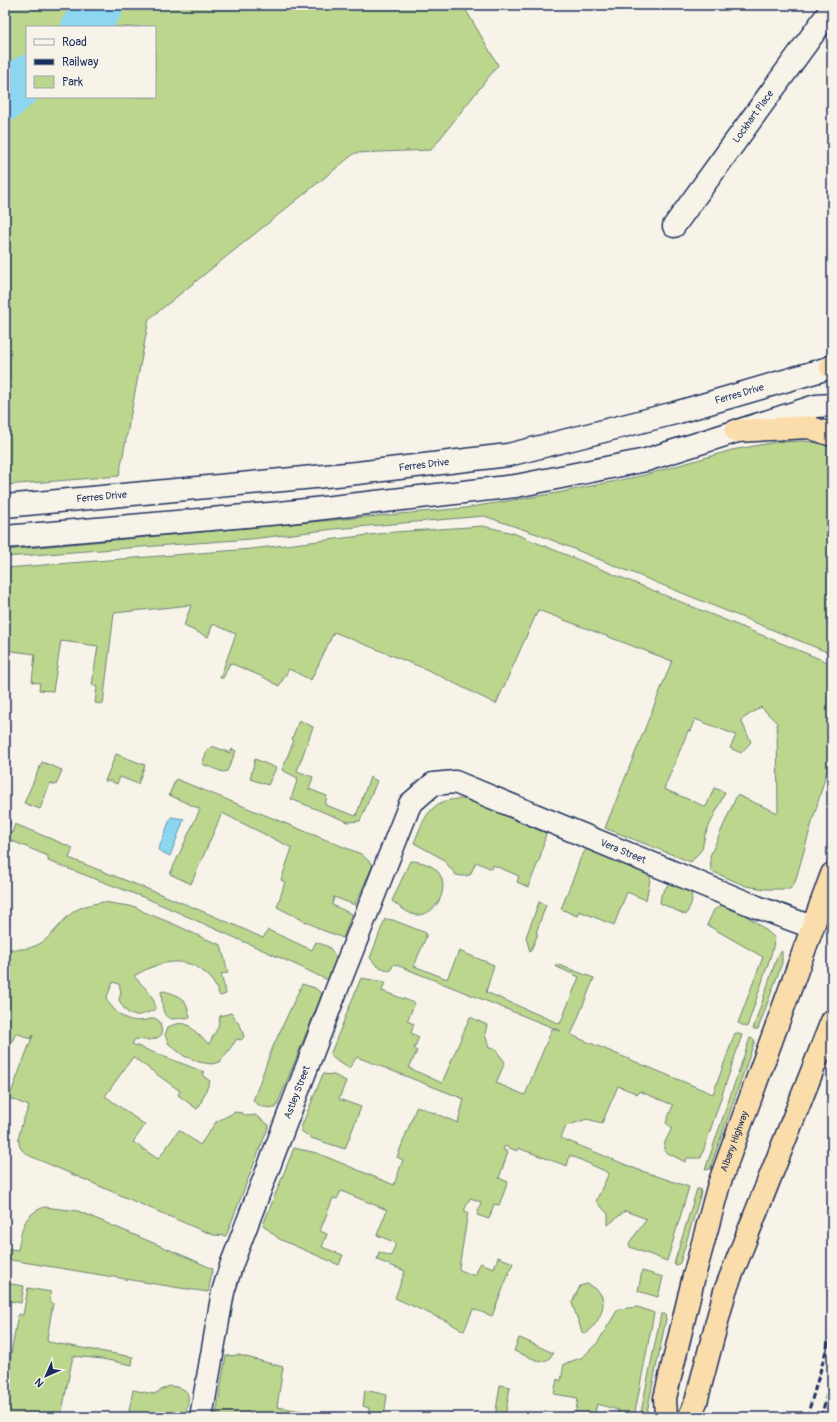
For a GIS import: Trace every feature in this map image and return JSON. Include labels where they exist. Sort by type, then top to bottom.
[{"type":"highway","points":[[736,431],[809,427],[832,435]]},
{"type":"highway","name":"Albany Highway","points":[[666,1417],[665,1398],[694,1276],[719,1184],[832,874]]},
{"type":"highway","points":[[689,1417],[696,1402],[725,1291],[832,1021]]},
{"type":"street","name":"Lockhart Place","points":[[674,226],[832,8]]},
{"type":"street","name":"Ferres Drive","points":[[5,506],[349,474],[508,456],[675,413],[832,366]]},
{"type":"street","points":[[5,537],[280,513],[516,486],[646,460],[816,406],[832,405]]},
{"type":"street","name":"Vera Street","points":[[433,784],[455,782],[758,907],[812,927]]},
{"type":"street","name":"Astley Street","points":[[201,1417],[223,1292],[232,1263],[336,991],[410,804],[433,784]]},
{"type":"green space","points":[[5,5],[463,5],[498,65],[431,150],[355,153],[149,319],[119,476],[5,485]]},
{"type":"green space","points":[[804,441],[832,445],[832,654],[537,534],[484,516],[334,529],[251,539],[5,557],[5,550],[465,508],[557,493],[645,475],[732,450],[776,442]]},
{"type":"green space","points":[[483,526],[513,533],[832,664],[832,753],[795,882],[790,889],[765,889],[746,886],[711,871],[710,856],[737,795],[778,813],[777,723],[761,707],[741,720],[751,742],[741,753],[730,748],[736,735],[695,719],[690,731],[688,731],[664,789],[706,807],[714,788],[725,792],[705,835],[702,849],[691,862],[605,828],[672,661],[538,610],[496,704],[428,670],[334,632],[311,680],[289,669],[279,686],[263,677],[230,663],[223,678],[220,678],[236,634],[213,624],[208,637],[184,626],[191,605],[114,613],[103,704],[95,703],[97,687],[92,685],[98,646],[61,641],[53,691],[39,690],[40,683],[32,682],[35,654],[5,650],[5,568],[251,549],[395,532]]},
{"type":"green space","points":[[299,720],[313,727],[297,771],[313,777],[309,789],[327,796],[325,805],[356,816],[370,777],[377,781],[360,821],[348,822],[291,799],[298,778],[282,770],[294,740],[292,739]]},
{"type":"green space","points":[[212,746],[230,753],[232,749],[236,751],[227,771],[223,772],[202,764],[208,748],[210,750]]},
{"type":"green space","points":[[116,754],[145,765],[138,784],[120,777],[117,784],[110,781],[105,781]]},
{"type":"green space","points":[[255,759],[276,768],[268,785],[250,779]]},
{"type":"green space","points":[[42,762],[62,770],[56,785],[50,783],[40,809],[24,803]]},
{"type":"green space","points":[[176,779],[361,854],[373,865],[355,905],[334,897],[332,905],[352,914],[343,938],[322,930],[277,907],[285,882],[281,880],[292,848],[222,813],[191,884],[170,874],[200,809],[169,795]]},
{"type":"green space","points":[[465,799],[546,833],[540,858],[528,887],[517,882],[519,876],[493,865],[492,869],[476,862],[470,875],[456,875],[443,859],[414,843],[426,816],[431,810],[442,802]]},
{"type":"green space","points":[[5,821],[11,823],[6,831],[12,833],[15,824],[73,848],[69,858],[191,906],[263,938],[268,930],[312,950],[316,942],[329,947],[337,958],[329,979],[325,979],[148,899],[48,861],[48,856],[5,838]]},
{"type":"green space","points":[[587,848],[651,875],[646,900],[627,892],[614,925],[579,911],[577,916],[561,909],[580,859]]},
{"type":"green space","points":[[410,861],[416,861],[431,866],[440,874],[442,881],[443,889],[441,897],[431,910],[424,914],[416,915],[410,913],[392,901]]},
{"type":"green space","points":[[669,883],[691,891],[692,901],[686,915],[660,903],[661,895]]},
{"type":"green space","points":[[103,902],[136,907],[144,912],[221,945],[228,973],[221,974],[226,994],[220,996],[212,980],[207,974],[196,966],[187,963],[169,962],[151,967],[134,976],[151,996],[155,1005],[155,1010],[138,1015],[130,1014],[126,1011],[119,1000],[121,992],[119,984],[113,982],[106,999],[121,1016],[127,1019],[139,1021],[155,1018],[160,1022],[162,1034],[159,1037],[150,1040],[135,1039],[132,1044],[204,1072],[203,1076],[210,1081],[199,1107],[197,1109],[178,1095],[180,1091],[133,1057],[105,1096],[145,1125],[133,1142],[158,1159],[179,1130],[200,1145],[216,1122],[235,1112],[242,1113],[247,1116],[255,1115],[269,1125],[226,1236],[214,1235],[196,1228],[30,1156],[22,1150],[20,1146],[19,1135],[29,1106],[9,1098],[33,1035],[31,1039],[16,1033],[7,1052],[5,1051],[5,948],[30,948],[40,944],[76,910],[91,904]]},
{"type":"green space","points":[[539,902],[546,905],[536,933],[538,934],[530,952],[526,937]]},
{"type":"green space","points":[[722,905],[750,918],[775,938],[771,955],[747,1027],[738,1023],[763,957],[707,925],[714,910]]},
{"type":"green space","points":[[385,919],[393,920],[426,933],[426,937],[414,966],[447,979],[459,951],[494,965],[486,992],[560,1024],[579,977],[555,966],[556,964],[594,978],[571,1035],[713,1094],[735,1033],[742,1035],[701,1158],[687,1158],[685,1162],[664,1151],[665,1142],[672,1128],[666,1123],[673,1105],[639,1091],[638,1094],[618,1086],[602,1123],[587,1119],[566,1126],[561,1138],[636,1169],[689,1187],[667,1261],[630,1247],[629,1243],[647,1219],[625,1211],[608,1225],[608,1214],[596,1201],[609,1173],[570,1155],[567,1166],[518,1148],[517,1151],[505,1146],[503,1150],[508,1152],[499,1178],[508,1182],[499,1205],[494,1204],[489,1219],[477,1215],[481,1202],[470,1198],[464,1211],[468,1212],[459,1268],[460,1270],[475,1276],[480,1263],[494,1268],[498,1257],[513,1263],[492,1316],[473,1309],[464,1331],[446,1321],[395,1298],[405,1271],[377,1260],[379,1252],[391,1256],[396,1243],[377,1235],[387,1210],[341,1191],[337,1199],[333,1198],[320,1231],[327,1234],[322,1247],[343,1255],[339,1265],[279,1239],[263,1225],[294,1148],[317,1153],[394,1185],[403,1160],[397,1157],[417,1106],[458,1123],[464,1099],[357,1057],[349,1068],[338,1062],[330,1055],[361,978],[385,982],[382,991],[415,1003],[407,1021],[414,1024],[411,1033],[419,1037],[414,1049],[417,1051],[409,1068],[442,1083],[470,1017],[487,1025],[485,1034],[489,1048],[495,1049],[505,1062],[496,1083],[525,1095],[552,1029],[561,1031],[394,964],[390,971],[377,966],[370,958]]},
{"type":"green space","points":[[782,951],[782,963],[758,1029],[753,1029],[777,957]]},
{"type":"green space","points":[[302,984],[315,988],[322,994],[276,1108],[262,1107],[253,1101],[271,1051]]},
{"type":"green space","points":[[164,991],[183,1000],[190,1018],[173,1019],[166,1016],[163,1009],[161,992]]},
{"type":"green space","points":[[231,1013],[241,1027],[244,1037],[241,1040],[237,1039],[220,1062],[211,1064],[199,1062],[184,1056],[169,1044],[165,1035],[168,1027],[178,1024],[185,1024],[209,1044],[218,1027],[220,1016]]},
{"type":"green space","points":[[750,1038],[755,1040],[710,1169],[705,1170]]},
{"type":"green space","points":[[323,1074],[334,1075],[346,1081],[339,1099],[361,1107],[345,1149],[311,1138],[300,1130]]},
{"type":"green space","points":[[697,1189],[700,1189],[701,1193],[680,1263],[677,1265],[674,1264]]},
{"type":"green space","points":[[44,1207],[78,1211],[213,1269],[208,1292],[5,1259],[5,1248],[18,1250],[22,1230],[27,1219]]},
{"type":"green space","points":[[642,1271],[663,1277],[658,1297],[638,1291]]},
{"type":"green space","points":[[5,1283],[24,1286],[21,1303],[5,1300]]},
{"type":"green space","points":[[587,1284],[595,1288],[600,1294],[603,1301],[603,1308],[597,1322],[586,1334],[582,1332],[572,1303],[580,1286]]},
{"type":"green space","points":[[28,1288],[51,1292],[50,1302],[53,1303],[47,1339],[48,1342],[133,1357],[132,1365],[102,1359],[73,1356],[61,1416],[67,1417],[5,1417],[5,1388],[18,1314],[23,1315]]},
{"type":"green space","points":[[638,1307],[654,1313],[634,1417],[617,1417],[618,1410],[597,1404],[594,1417],[575,1417],[578,1398],[554,1394],[557,1379],[561,1381],[564,1364],[583,1357],[598,1342],[618,1309]]},
{"type":"green space","points":[[661,1314],[665,1314],[666,1319],[646,1417],[640,1417]]},
{"type":"green space","points":[[519,1338],[553,1353],[549,1359],[541,1362],[514,1351]]},
{"type":"green space","points":[[239,1355],[283,1367],[277,1407],[308,1412],[307,1417],[222,1417],[216,1414],[226,1356]]},
{"type":"green space","points":[[500,1385],[510,1387],[505,1417],[495,1417]]},
{"type":"green space","points":[[169,1386],[177,1387],[186,1391],[188,1395],[188,1404],[185,1417],[128,1417],[133,1390],[154,1394]]},
{"type":"green space","points":[[365,1390],[387,1395],[384,1417],[368,1417],[369,1408],[363,1406]]},
{"type":"water","points":[[171,817],[184,819],[170,856],[158,850]]},
{"type":"waterway","points":[[85,26],[101,5]]},
{"type":"waterway","points":[[5,98],[26,79]]},
{"type":"railway","points":[[807,1417],[832,1330]]},
{"type":"railway","points":[[821,1417],[832,1377]]}]
